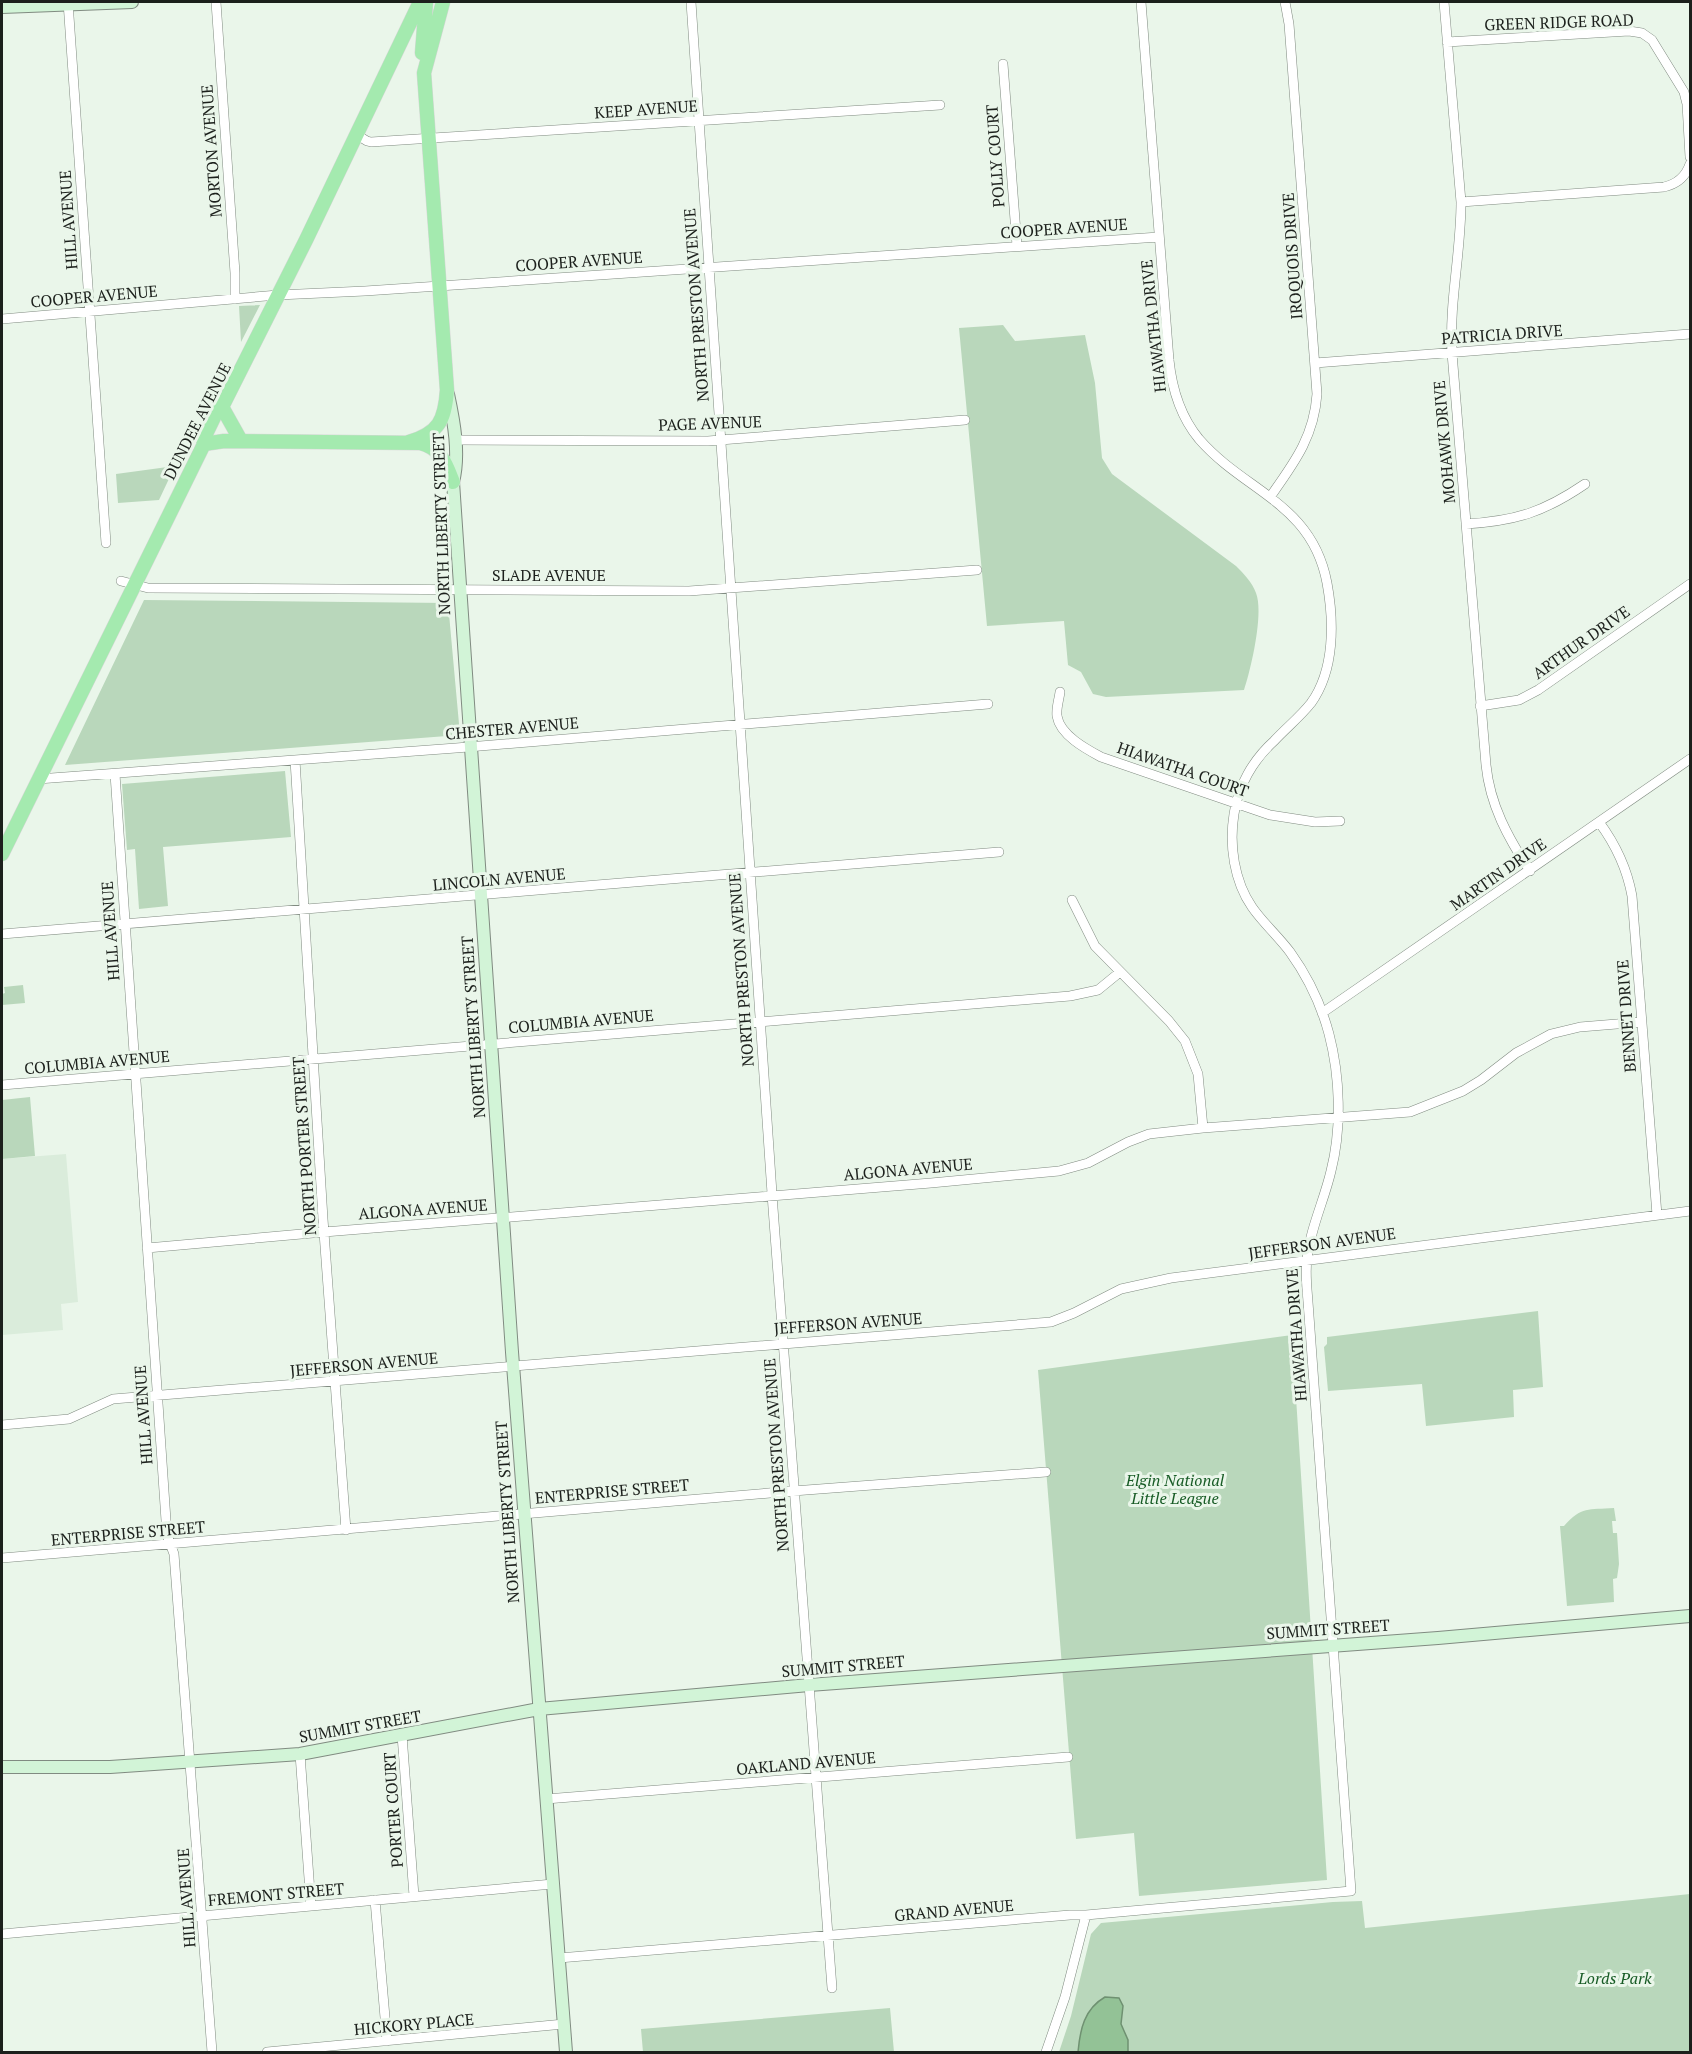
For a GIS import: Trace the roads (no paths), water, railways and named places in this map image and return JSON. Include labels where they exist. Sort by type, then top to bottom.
[{"type":"main road","points":[[2,7],[132,2]]},
{"type":"main road","name":"DUNDEE AVENUE","points":[[2,854],[128,582],[204,444],[203,440],[278,295],[420,2]]},
{"type":"main road","points":[[424,73],[422,54],[426,2]]},
{"type":"main road","name":"NORTH LIBERTY STREET","points":[[443,2],[424,73],[447,390],[455,440],[456,469],[453,482],[480,896],[524,1514],[566,2052]]},
{"type":"main road","points":[[409,441],[429,433],[441,422],[446,406],[447,390]]},
{"type":"main road","points":[[222,407],[241,441]]},
{"type":"main road","points":[[204,444],[224,441],[409,441],[425,444],[438,452],[453,482]]},
{"type":"main road","name":"SUMMIT STREET","points":[[2,1767],[69,1768],[191,1763],[300,1754],[539,1709],[809,1685],[1334,1646],[1690,1616]]},
{"type":"street","name":"MORTON AVENUE","points":[[216,2],[235,299]]},
{"type":"street","name":"NORTH PRESTON AVENUE","points":[[691,2],[782,1343],[832,1988]]},
{"type":"street","name":"HIAWATHA DRIVE","points":[[1141,2],[1170,375],[1180,409],[1190,427],[1208,448],[1270,497],[1301,526],[1320,558],[1328,591],[1330,646],[1325,674],[1312,701],[1257,760],[1243,783],[1236,802],[1233,848],[1241,885],[1254,910],[1285,945],[1302,970],[1322,1013],[1336,1065],[1338,1095],[1336,1147],[1307,1260],[1308,1302],[1351,1891]]},
{"type":"street","name":"IROQUOIS DRIVE","points":[[1270,497],[1296,461],[1312,425],[1317,394],[1289,24],[1285,2]]},
{"type":"street","name":"MOHAWK DRIVE","points":[[1444,2],[1461,202],[1460,236],[1451,314],[1452,353],[1486,769],[1492,797],[1503,826],[1530,870]]},
{"type":"street","name":"HILL AVENUE","points":[[68,3],[105,543]]},
{"type":"street","name":"GREEN RIDGE ROAD","points":[[1447,42],[1629,31],[1642,33],[1652,40],[1686,96],[1690,157]]},
{"type":"street","name":"POLLY COURT","points":[[1003,64],[1017,246]]},
{"type":"street","name":"KEEP AVENUE","points":[[357,135],[371,142],[940,105]]},
{"type":"street","points":[[1461,202],[1664,187],[1679,180],[1688,171],[1690,164]]},
{"type":"street","name":"COOPER AVENUE","points":[[2,319],[278,295],[1159,237]]},
{"type":"street","name":"PATRICIA DRIVE","points":[[1315,363],[1690,334]]},
{"type":"street","name":"PAGE AVENUE","points":[[455,440],[720,441],[965,420]]},
{"type":"street","points":[[1466,524],[1502,521],[1525,516],[1558,501],[1585,484]]},
{"type":"street","name":"SLADE AVENUE","points":[[128,582],[148,588],[689,591],[977,570]]},
{"type":"street","name":"ARTHUR DRIVE","points":[[1480,706],[1518,700],[1538,690],[1690,584]]},
{"type":"street","name":"HIAWATHA COURT","points":[[1060,692],[1058,708],[1060,723],[1082,746],[1106,759],[1270,815],[1315,822],[1340,821]]},
{"type":"street","name":"CHESTER AVENUE","points":[[38,779],[470,747],[988,704]]},
{"type":"street","name":"MARTIN DRIVE","points":[[1322,1013],[1690,759]]},
{"type":"street","name":"NORTH PORTER STREET","points":[[295,760],[303,911],[345,1530]]},
{"type":"street","name":"HILL AVENUE","points":[[115,774],[167,1535],[174,1557],[213,2052]]},
{"type":"street","name":"BENNET DRIVE","points":[[1599,822],[1616,847],[1630,885],[1657,1215]]},
{"type":"street","name":"LINCOLN AVENUE","points":[[2,934],[999,852]]},
{"type":"street","points":[[1072,900],[1095,946],[1169,1020],[1187,1047],[1199,1080],[1203,1128]]},
{"type":"street","name":"COLUMBIA AVENUE","points":[[2,1085],[1073,995],[1098,990],[1120,972]]},
{"type":"street","name":"ALGONA AVENUE","points":[[147,1248],[1059,1171],[1088,1163],[1144,1136],[1203,1128],[1406,1113],[1467,1089],[1516,1053],[1551,1034],[1580,1027],[1641,1022]]},
{"type":"street","name":"JEFFERSON AVENUE","points":[[2,1425],[69,1419],[110,1400],[1051,1322],[1114,1292],[1137,1284],[1171,1278],[1690,1211]]},
{"type":"street","name":"ENTERPRISE STREET","points":[[2,1558],[793,1491],[1046,1472]]},
{"type":"street","name":"PORTER COURT","points":[[402,1735],[414,1896]]},
{"type":"street","points":[[300,1754],[311,1906]]},
{"type":"street","name":"OAKLAND AVENUE","points":[[546,1799],[1068,1757]]},
{"type":"street","name":"FREMONT STREET","points":[[2,1934],[553,1884]]},
{"type":"street","name":"GRAND AVENUE","points":[[559,1958],[1351,1891]]},
{"type":"street","points":[[375,1900],[387,2041]]},
{"type":"street","points":[[1046,2052],[1065,1997],[1086,1915]]},
{"type":"street","name":"HICKORY PLACE","points":[[267,2052],[564,2025]]},
{"type":"park label","name":"Elgin National Little League","points":[[1175,1489]]},
{"type":"park label","name":"Lords Park","points":[[1615,1978]]}]
